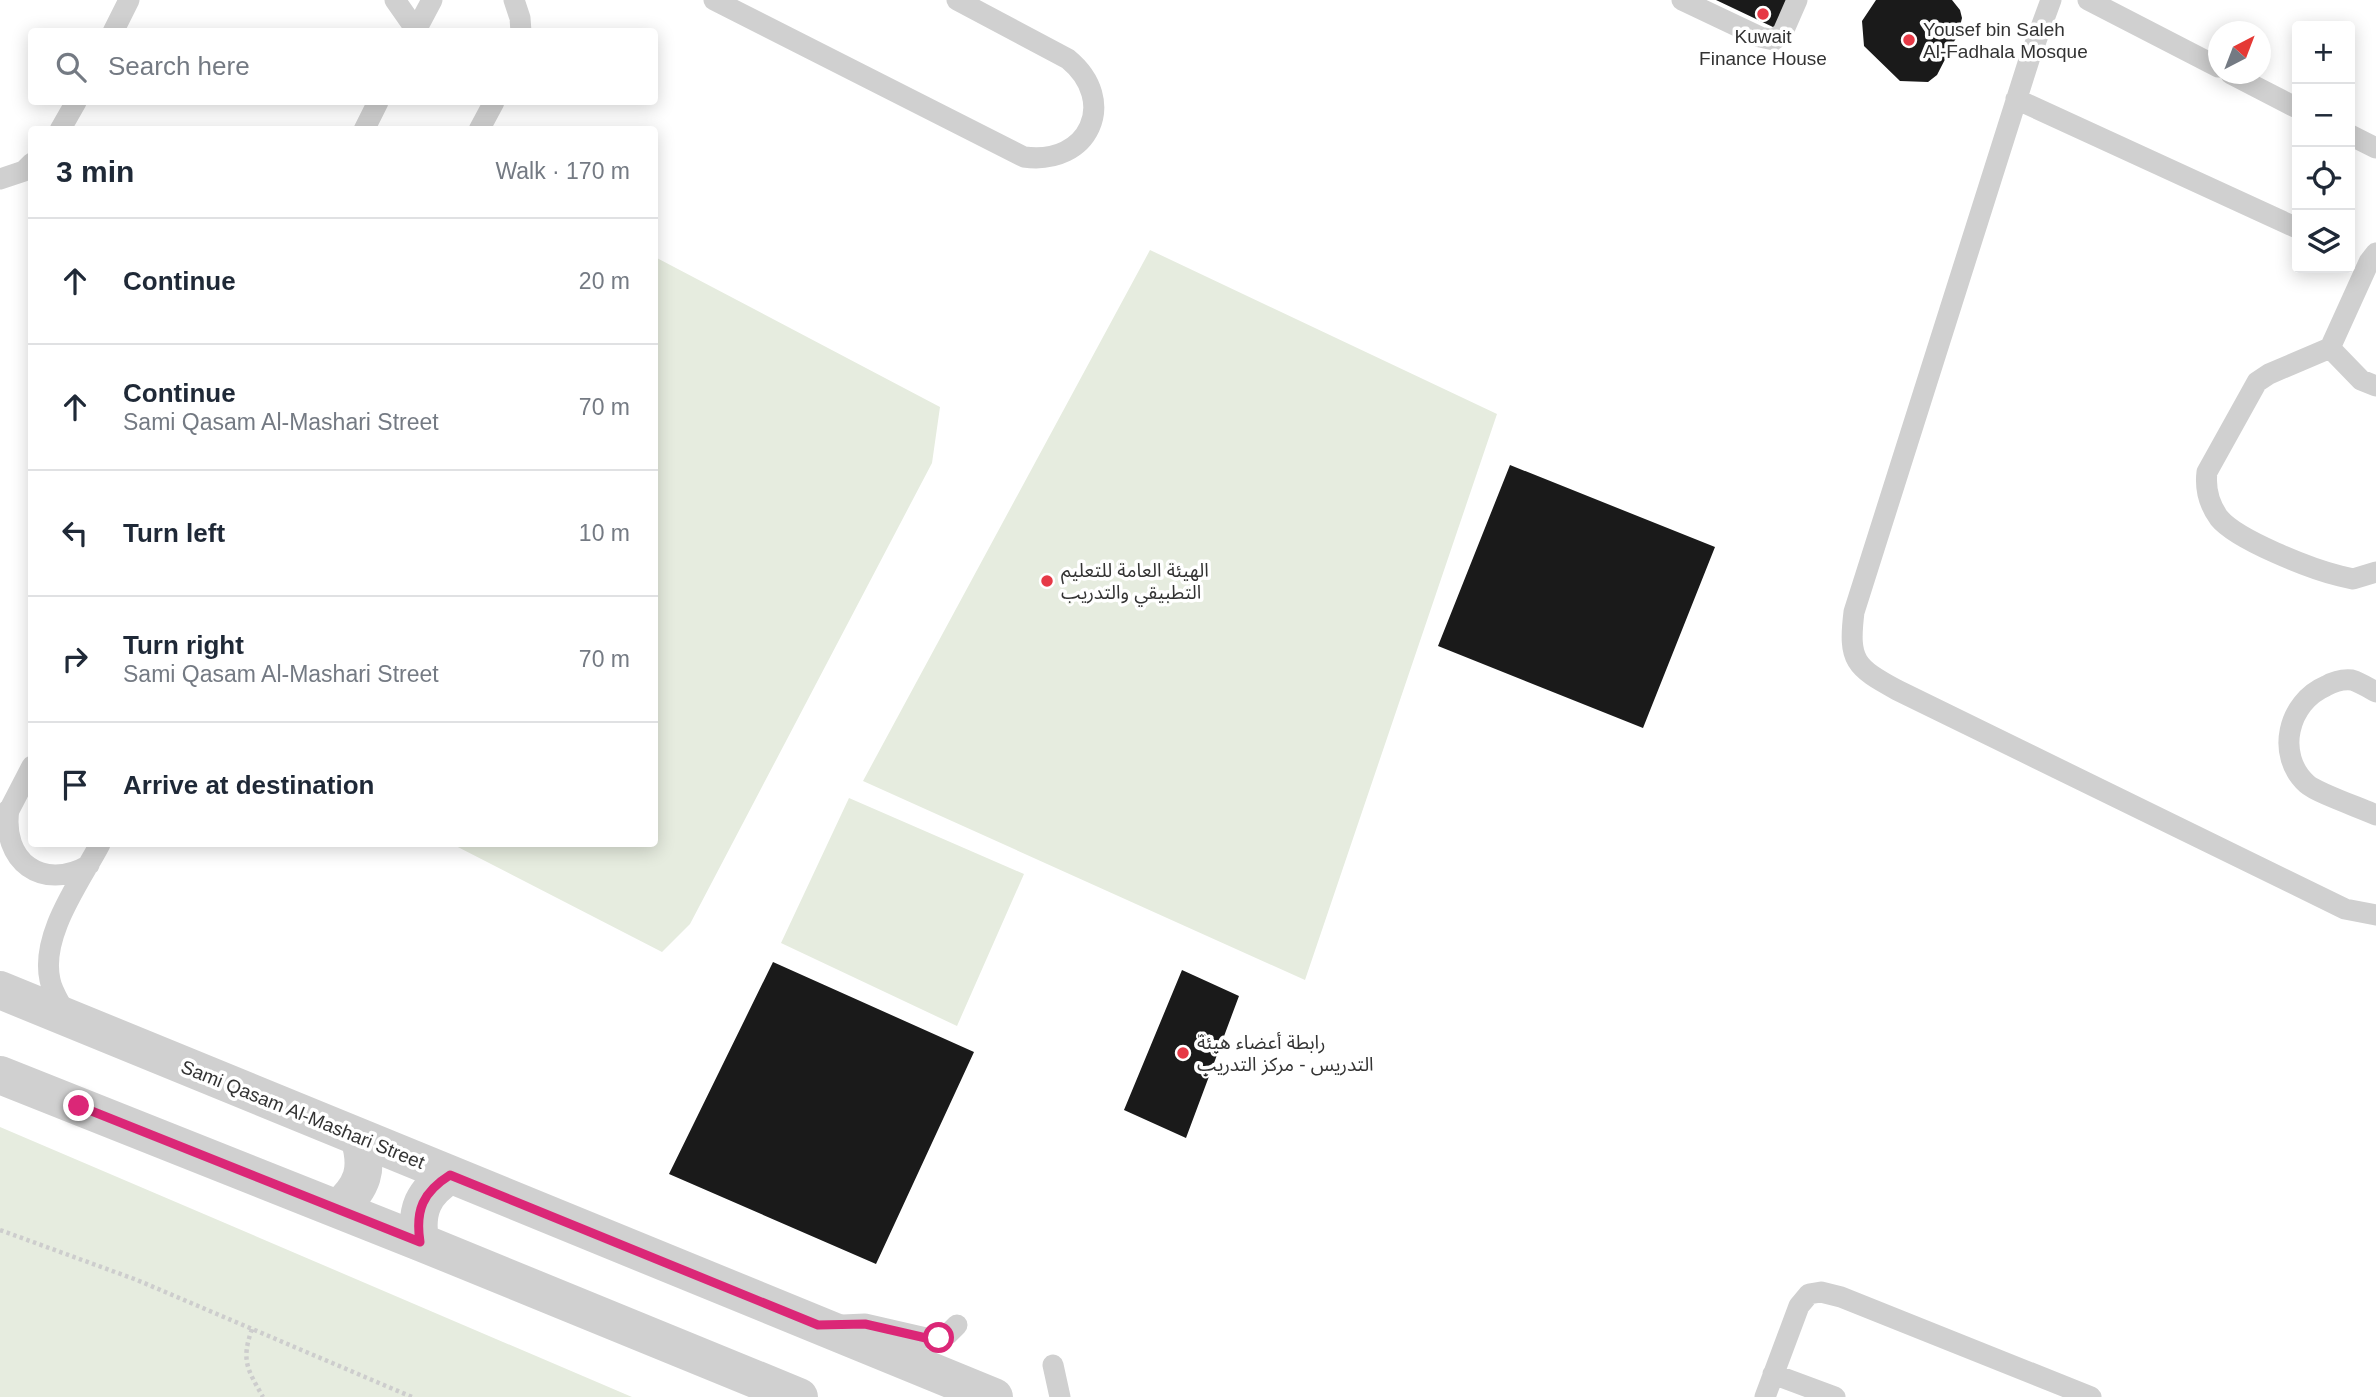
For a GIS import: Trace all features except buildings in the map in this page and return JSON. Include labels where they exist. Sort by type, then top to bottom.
[{"type":"street","name":"Sami Qasam Al-Mashari Street","points":[[0,990],[994,1397]]},
{"type":"street","points":[[0,1075],[799,1397]]},
{"type":"street","points":[[338,1209],[359,1185],[364,1169],[364,1153],[359,1137]]},
{"type":"street","points":[[420,1242],[419,1210],[426,1195],[437,1183],[450,1175]]},
{"type":"lane","points":[[115,28],[129,0]]},
{"type":"lane","points":[[395,0],[413,28]]},
{"type":"lane","points":[[417,28],[432,0]]},
{"type":"lane","points":[[513,0],[521,28]]},
{"type":"lane","points":[[715,0],[1024,157],[1055,157],[1069,151],[1090,127],[1094,112],[1094,96],[1080,68],[957,0]]},
{"type":"lane","points":[[1682,0],[1768,40],[1778,38],[1783,32],[1797,0]]},
{"type":"lane","points":[[2051,0],[2016,99],[1854,612],[1852,648],[1858,662],[1868,674],[1897,691],[2345,909],[2376,915]]},
{"type":"lane","points":[[2088,0],[2208,62]]},
{"type":"lane","points":[[2250,84],[2292,105]]},
{"type":"lane","points":[[2016,99],[2292,227]]},
{"type":"lane","points":[[62,126],[74,105]]},
{"type":"lane","points":[[366,126],[376,105]]},
{"type":"lane","points":[[481,126],[492,105]]},
{"type":"lane","points":[[2355,138],[2376,148]]},
{"type":"lane","points":[[0,179],[24,171],[28,167]]},
{"type":"lane","points":[[2368,258],[2330,348],[2269,374],[2257,382],[2207,472],[2205,485],[2219,519],[2237,533],[2262,546],[2353,579],[2376,572]]},
{"type":"lane","points":[[2330,348],[2361,380],[2376,386]]},
{"type":"lane","points":[[2376,692],[2351,680],[2334,682],[2317,690],[2303,701],[2293,717],[2289,734],[2290,753],[2297,770],[2308,785],[2376,815]]},
{"type":"lane","points":[[28,773],[4,818],[9,841],[17,855],[43,874],[59,876],[75,873],[89,865]]},
{"type":"lane","points":[[67,1017],[50,984],[50,945],[59,920],[98,847]]},
{"type":"lane","points":[[1765,1397],[1799,1306],[1809,1294],[1821,1292],[1841,1297],[2091,1397]]},
{"type":"lane","points":[[818,1325],[865,1324],[926,1338],[939,1338],[948,1335],[957,1325]]},
{"type":"lane","points":[[1053,1365],[1060,1397]]},
{"type":"lane","points":[[1773,1374],[1835,1397]]},
{"type":"path","points":[[0,1230],[137,1280],[412,1397]]},
{"type":"path","points":[[252,1329],[245,1357],[250,1375],[263,1397]]},
{"type":"shaded area","points":[[1150,250],[1497,414],[1305,980],[863,781]]},
{"type":"shaded area","points":[[658,259],[940,407],[932,463],[690,924],[662,952],[458,847],[658,847]]},
{"type":"shaded area","points":[[849,798],[1024,874],[957,1026],[781,943]]},
{"type":"shaded area","points":[[0,1127],[632,1397],[0,1397]]},
{"type":"place","name":"Kuwait Finance House","points":[[1763,14]]},
{"type":"place","name":"Yousef bin Saleh Al-Fadhala Mosque","points":[[1909,40]]},
{"type":"place","name":"الهيئة العامة للتعليم التطبيقي والتدريب","points":[[1047,581]]},
{"type":"place","name":"رابطة أعضاء هيئة التدريس - مركز التدريب","points":[[1183,1053]]},
{"type":"route","points":[[79,1106],[420,1242],[419,1210],[426,1195],[437,1183],[450,1175],[818,1325],[865,1324],[926,1338],[939,1338]]}]
